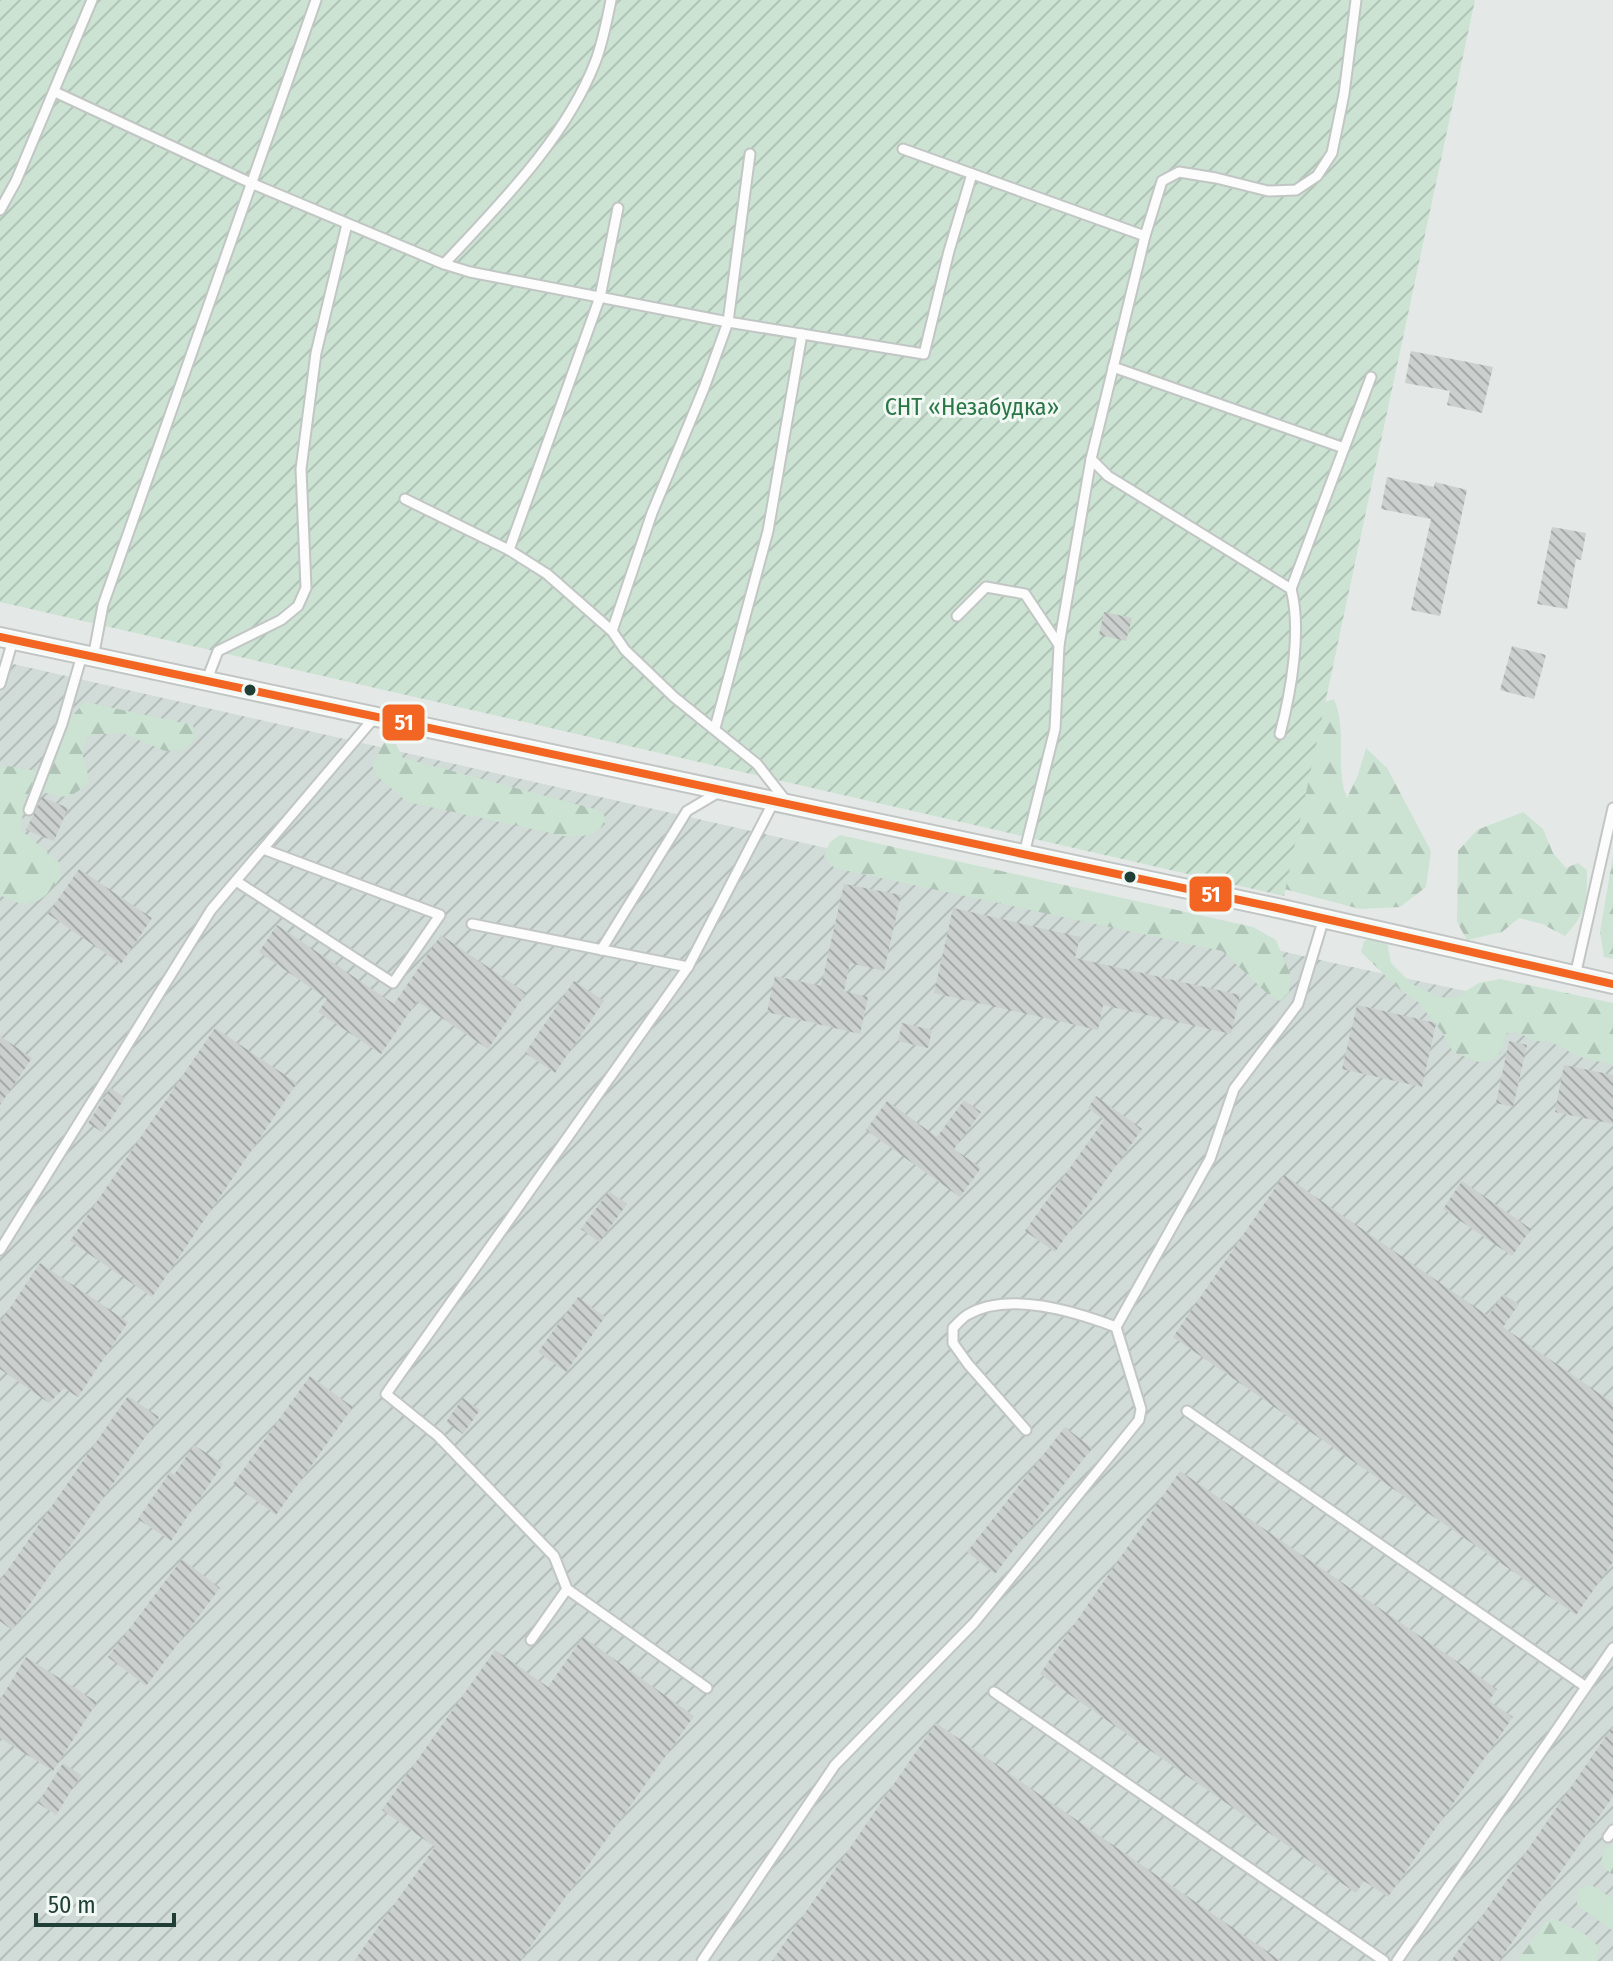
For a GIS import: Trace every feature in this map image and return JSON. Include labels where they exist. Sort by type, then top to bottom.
[{"type":"street","points":[[6,639],[1324,918],[1613,984]]},
{"type":"lane","points":[[0,210],[55,92],[92,0]]},
{"type":"lane","points":[[29,810],[88,656],[103,605],[316,0]]},
{"type":"lane","points":[[444,264],[496,207],[565,119],[595,62],[611,0]]},
{"type":"lane","points":[[1024,854],[1055,729],[1059,645],[1091,459],[1145,236],[1162,181],[1179,172],[1268,191],[1296,190],[1317,176],[1332,153],[1344,94],[1356,0]]},
{"type":"lane","points":[[55,92],[253,184],[470,272],[728,322],[924,354],[972,174]]},
{"type":"lane","points":[[903,149],[1145,236]]},
{"type":"lane","points":[[612,631],[652,513],[728,322],[750,154]]},
{"type":"lane","points":[[509,550],[600,297],[618,208]]},
{"type":"lane","points":[[206,682],[218,651],[281,620],[298,606],[306,588],[301,469],[316,353],[347,224]]},
{"type":"lane","points":[[715,728],[768,531],[802,334]]},
{"type":"lane","points":[[1113,367],[1344,448]]},
{"type":"lane","points":[[1280,734],[1288,706],[1292,662],[1296,607],[1291,589],[1371,377]]},
{"type":"lane","points":[[1091,459],[1108,476],[1291,589]]},
{"type":"lane","points":[[405,499],[509,550],[547,574],[612,631],[625,650],[674,697],[757,764],[781,802],[688,967],[386,1394],[438,1436],[554,1556],[567,1589],[707,1688]]},
{"type":"lane","points":[[957,616],[986,587],[1025,594],[1059,645]]},
{"type":"lane","points":[[0,684],[6,639]]},
{"type":"lane","points":[[0,1250],[203,924],[374,718]]},
{"type":"lane","points":[[601,950],[687,811],[722,790]]},
{"type":"lane","points":[[1575,976],[1613,808]]},
{"type":"lane","points":[[236,881],[393,983],[440,915],[263,849]]},
{"type":"lane","points":[[702,1961],[835,1765],[974,1623],[1139,1420],[1141,1409],[1116,1327],[1210,1159],[1234,1089],[1298,1004],[1324,918]]},
{"type":"lane","points":[[472,924],[688,967]]},
{"type":"lane","points":[[1026,1430],[968,1364],[953,1343],[953,1328],[968,1315],[996,1306],[1037,1306],[1073,1311],[1116,1327]]},
{"type":"lane","points":[[1187,1411],[1586,1687]]},
{"type":"lane","points":[[531,1640],[567,1589]]},
{"type":"lane","points":[[1397,1961],[1613,1648]]},
{"type":"lane","points":[[994,1692],[1384,1961]]},
{"type":"shaded area","points":[[0,661],[1338,964],[1613,1022],[1613,1961],[0,1961]]},
{"type":"green space","name":"СНТ «Незабудка»","points":[[0,0],[1475,0],[1284,896],[0,602]]},
{"type":"green space","points":[[1334,699],[1340,724],[1341,774],[1347,798],[1366,748],[1387,768],[1431,851],[1426,887],[1400,907],[1360,909],[1250,880],[1307,708]]},
{"type":"green space","points":[[85,702],[193,725],[195,738],[183,750],[165,751],[122,733],[89,735],[83,749],[88,782],[69,796],[43,793],[24,801],[21,830],[59,862],[61,877],[48,893],[35,902],[27,904],[10,900],[0,895],[0,767],[43,772],[73,715]]},
{"type":"green space","points":[[384,743],[396,744],[403,758],[602,811],[607,822],[588,835],[564,836],[407,802],[378,777],[372,766]]},
{"type":"green space","points":[[1523,812],[1543,829],[1553,853],[1566,868],[1578,863],[1587,870],[1582,913],[1565,936],[1542,924],[1519,918],[1502,932],[1467,940],[1457,922],[1458,851],[1477,830]]},
{"type":"green space","points":[[840,835],[1253,927],[1276,940],[1291,976],[1289,992],[1280,1001],[1269,995],[1222,951],[834,868],[824,856],[830,842]]},
{"type":"green space","points":[[1613,856],[1613,959],[1604,957],[1600,932]]},
{"type":"green space","points":[[1374,937],[1387,941],[1391,963],[1412,984],[1440,997],[1454,998],[1479,983],[1500,979],[1613,1003],[1613,1065],[1576,1056],[1560,1046],[1533,1041],[1518,1032],[1507,1033],[1499,1056],[1482,1063],[1453,1052],[1442,1032],[1418,1002],[1400,990],[1361,952],[1364,941]]},
{"type":"green space","points":[[1613,1844],[1613,1876],[1601,1863],[1604,1848]]},
{"type":"green space","points":[[1590,1884],[1613,1899],[1613,1931],[1577,1905],[1578,1890]]},
{"type":"green space","points":[[1554,1918],[1588,1936],[1599,1947],[1597,1961],[1517,1961],[1545,1923]]},
{"type":"building","points":[[1411,351],[1493,367],[1482,413],[1447,405],[1450,391],[1405,383]]},
{"type":"building","points":[[1387,477],[1434,487],[1435,482],[1467,490],[1440,616],[1411,610],[1431,519],[1381,509]]},
{"type":"building","points":[[1552,527],[1586,533],[1581,560],[1576,559],[1567,609],[1537,604]]},
{"type":"building","points":[[1104,612],[1132,618],[1126,641],[1099,635]]},
{"type":"building","points":[[1512,646],[1546,655],[1534,699],[1500,690]]},
{"type":"building","points":[[42,797],[68,808],[54,841],[26,830]]},
{"type":"building","points":[[79,869],[152,918],[121,964],[48,914]]},
{"type":"building","points":[[844,884],[901,895],[884,971],[850,963],[844,991],[868,997],[860,1034],[767,1012],[775,976],[821,986]]},
{"type":"building","points":[[953,908],[1080,937],[1075,958],[1240,995],[1231,1034],[1103,1005],[1098,1030],[934,993]]},
{"type":"building","points":[[277,925],[394,1004],[441,935],[526,993],[488,1049],[417,1001],[381,1054],[318,1012],[327,999],[259,952]]},
{"type":"building","points":[[574,981],[604,1001],[555,1073],[525,1053]]},
{"type":"building","points":[[1357,1005],[1436,1023],[1422,1087],[1342,1069]]},
{"type":"building","points":[[902,1023],[932,1030],[928,1048],[898,1041]]},
{"type":"building","points":[[215,1028],[297,1083],[152,1297],[70,1241]]},
{"type":"building","points":[[0,1036],[32,1058],[0,1105]]},
{"type":"building","points":[[1509,1041],[1527,1045],[1513,1107],[1496,1103]]},
{"type":"building","points":[[1564,1065],[1613,1075],[1613,1124],[1555,1112]]},
{"type":"building","points":[[111,1088],[125,1098],[102,1132],[88,1123]]},
{"type":"building","points":[[1096,1096],[1142,1129],[1055,1252],[1025,1231],[1104,1120],[1088,1108]]},
{"type":"building","points":[[964,1100],[981,1112],[954,1149],[981,1168],[960,1197],[866,1130],[887,1101],[937,1137]]},
{"type":"building","points":[[1284,1175],[1488,1316],[1503,1294],[1519,1304],[1503,1327],[1613,1403],[1613,1562],[1576,1615],[1173,1337]]},
{"type":"building","points":[[1462,1181],[1531,1229],[1512,1256],[1443,1209]]},
{"type":"building","points":[[609,1191],[627,1204],[599,1242],[581,1229]]},
{"type":"building","points":[[40,1263],[128,1322],[78,1397],[64,1388],[49,1403],[0,1369],[0,1323]]},
{"type":"building","points":[[578,1297],[605,1317],[566,1372],[538,1352]]},
{"type":"building","points":[[310,1376],[353,1407],[276,1515],[233,1484]]},
{"type":"building","points":[[128,1396],[159,1417],[12,1630],[0,1621],[0,1581]]},
{"type":"building","points":[[463,1398],[480,1410],[463,1434],[446,1422]]},
{"type":"building","points":[[1065,1427],[1092,1448],[995,1574],[967,1552]]},
{"type":"building","points":[[194,1445],[223,1464],[171,1541],[138,1519],[170,1472],[174,1475]]},
{"type":"building","points":[[1180,1471],[1497,1689],[1489,1701],[1513,1717],[1388,1897],[1364,1881],[1356,1893],[1040,1674]]},
{"type":"building","points":[[182,1559],[220,1588],[146,1686],[108,1657]]},
{"type":"building","points":[[583,1637],[694,1716],[520,1961],[354,1961],[435,1847],[382,1810],[495,1650],[548,1687]]},
{"type":"building","points":[[26,1657],[97,1702],[53,1771],[0,1738],[0,1700]]},
{"type":"building","points":[[936,1723],[1281,1961],[772,1961]]},
{"type":"building","points":[[1613,1726],[1613,1796],[1499,1961],[1451,1961]]},
{"type":"building","points":[[63,1763],[81,1775],[56,1815],[38,1803]]},
{"type":"transit line","name":"51","points":[[0,637],[1282,909],[1613,984]]}]
